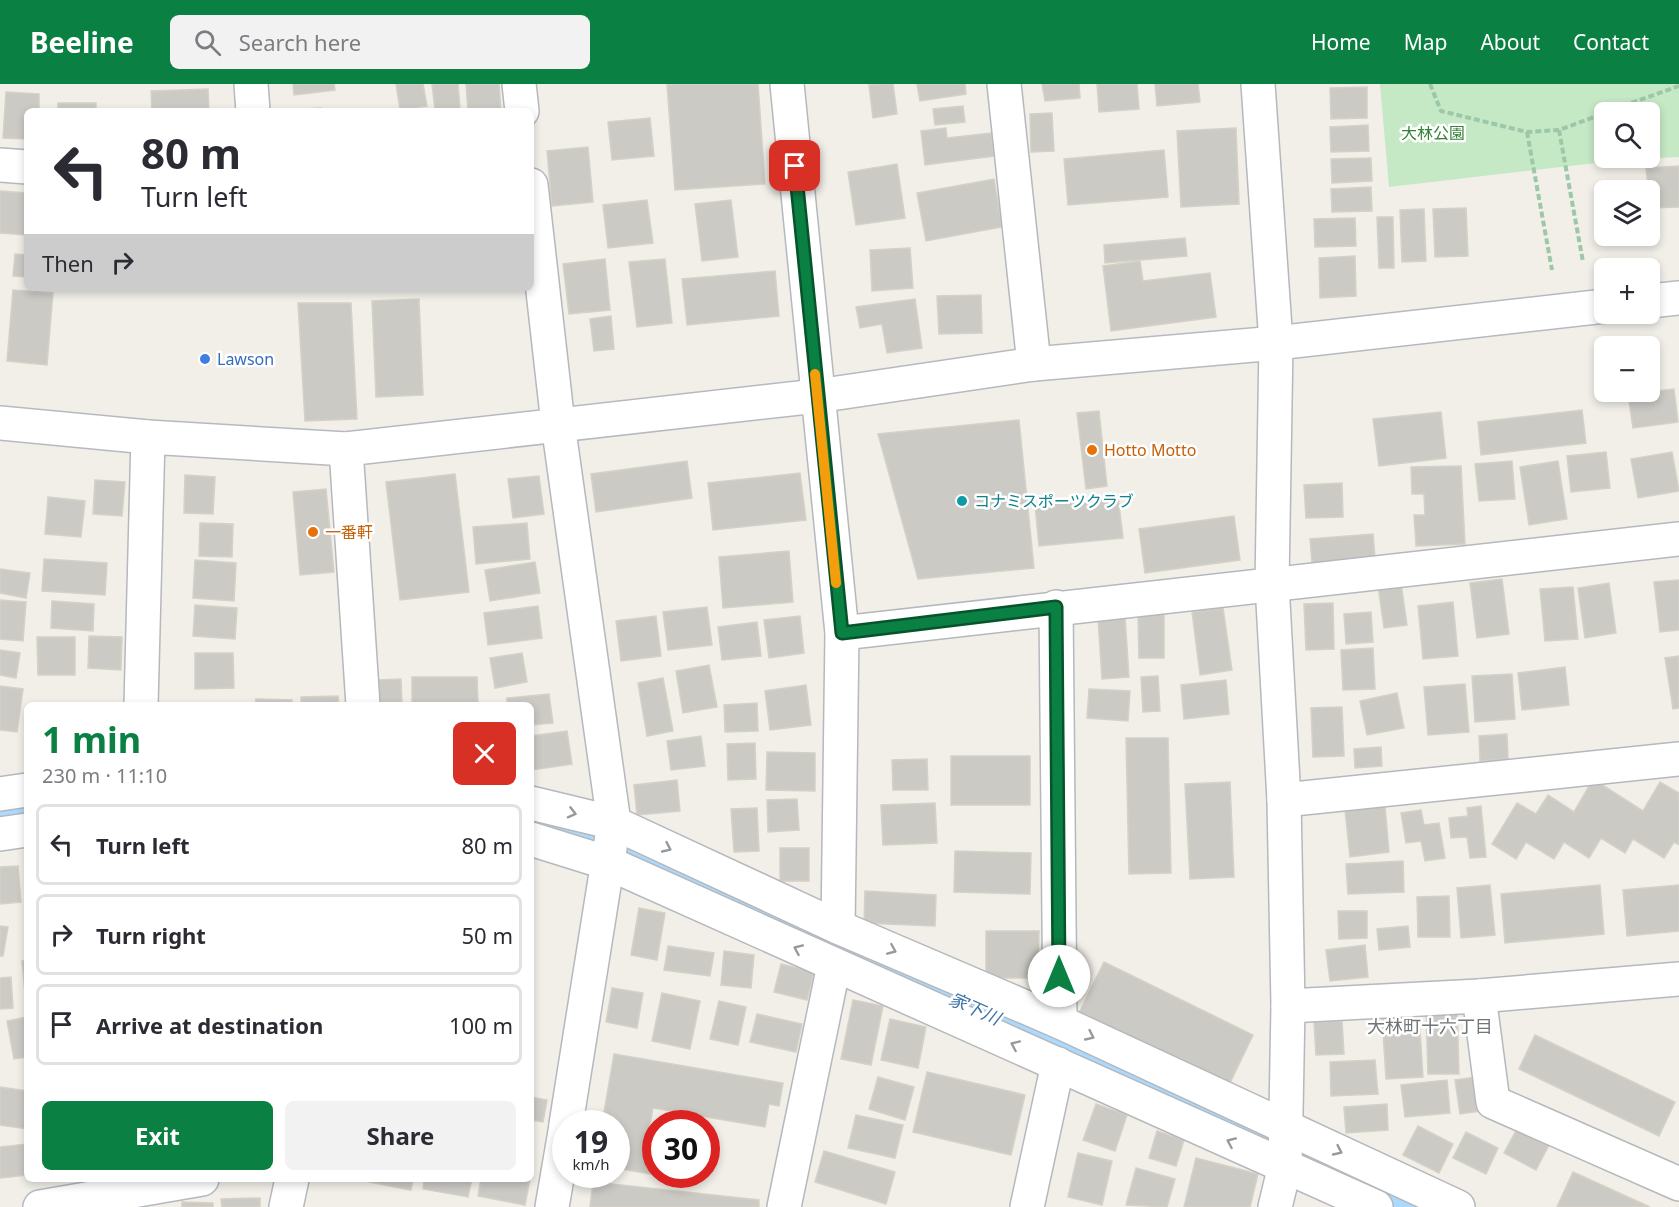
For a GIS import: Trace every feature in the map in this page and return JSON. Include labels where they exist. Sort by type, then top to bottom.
[{"type":"street","points":[[250,84],[253,108]]},
{"type":"street","points":[[519,84],[522,108]]},
{"type":"street","points":[[787,84],[842,633],[838,927]]},
{"type":"street","points":[[1004,84],[1034,364]]},
{"type":"street","points":[[1258,84],[1276,343],[1272,584],[1284,800],[1288,1006],[1285,1166],[1275,1207]]},
{"type":"street","points":[[0,165],[24,167]]},
{"type":"street","points":[[534,212],[558,424],[614,823],[568,1110]]},
{"type":"street","points":[[1660,300],[1679,298]]},
{"type":"street","points":[[0,423],[148,437],[346,449],[817,396],[1034,364],[1276,343],[1594,307]]},
{"type":"street","points":[[141,702],[148,437]]},
{"type":"street","points":[[346,449],[363,702]]},
{"type":"street","points":[[842,633],[1056,607],[1679,539]]},
{"type":"street","points":[[1056,607],[1060,1022]]},
{"type":"street","points":[[1284,800],[1679,759]]},
{"type":"street","points":[[0,794],[24,790]]},
{"type":"street","points":[[534,804],[614,823],[838,927],[1060,1022],[1458,1207]]},
{"type":"street","points":[[0,834],[24,830]]},
{"type":"street","points":[[534,840],[608,863],[1376,1207]]},
{"type":"street","points":[[784,1207],[834,965]]},
{"type":"street","points":[[1288,1006],[1479,996],[1679,980]]},
{"type":"street","points":[[1479,996],[1493,1102],[1679,1184]]},
{"type":"street","points":[[1027,1207],[1058,1064]]},
{"type":"street","points":[[60,1199],[181,1182]]},
{"type":"street","points":[[286,1207],[291,1182]]},
{"type":"street","points":[[552,1207],[555,1188]]},
{"type":"path","points":[[1430,84],[1441,111],[1527,132],[1559,130],[1594,117]]},
{"type":"path","points":[[1636,102],[1679,86]]},
{"type":"path","points":[[1559,130],[1582,262]]},
{"type":"path","points":[[1527,132],[1552,270]]},
{"type":"green space","name":"大林公園","points":[[1380,84],[1679,84],[1679,157],[1660,158],[1660,102],[1594,102],[1594,163],[1389,187]]},
{"type":"building","points":[[293,84],[334,84],[335,90],[294,95]]},
{"type":"building","points":[[396,84],[423,84],[427,106],[400,108]]},
{"type":"building","points":[[432,84],[458,84],[460,108],[435,108]]},
{"type":"building","points":[[466,84],[499,84],[501,108],[468,108]]},
{"type":"building","points":[[758,84],[765,184],[675,190],[667,85]]},
{"type":"building","points":[[893,84],[897,114],[873,118],[869,85]]},
{"type":"building","points":[[917,84],[965,84],[966,94],[920,101]]},
{"type":"building","points":[[1042,84],[1079,84],[1080,98],[1045,101]]},
{"type":"building","points":[[1097,84],[1137,84],[1139,109],[1099,112]]},
{"type":"building","points":[[1155,84],[1198,84],[1200,102],[1157,106]]},
{"type":"building","points":[[1367,87],[1367,118],[1331,119],[1330,88]]},
{"type":"building","points":[[208,89],[209,108],[152,108],[151,91]]},
{"type":"building","points":[[6,92],[39,94],[39,108],[24,108],[24,139],[3,138]]},
{"type":"building","points":[[58,103],[96,103],[96,108],[58,108]]},
{"type":"building","points":[[963,106],[965,122],[935,125],[933,109]]},
{"type":"building","points":[[1052,113],[1054,151],[1031,152],[1030,114]]},
{"type":"building","points":[[650,118],[654,156],[612,160],[608,122]]},
{"type":"building","points":[[1368,125],[1369,151],[1331,152],[1330,127]]},
{"type":"building","points":[[946,128],[947,138],[991,133],[994,156],[925,165],[921,131]]},
{"type":"building","points":[[1236,128],[1239,204],[1181,207],[1177,131]]},
{"type":"building","points":[[588,147],[593,202],[552,206],[547,151]]},
{"type":"building","points":[[1164,150],[1168,197],[1068,205],[1064,159]]},
{"type":"building","points":[[1371,158],[1372,181],[1332,183],[1331,159]]},
{"type":"building","points":[[897,164],[905,218],[856,225],[848,172]]},
{"type":"building","points":[[1679,166],[1679,207],[1660,208],[1660,180],[1647,180],[1646,168]]},
{"type":"building","points":[[994,179],[1002,227],[926,241],[917,193]]},
{"type":"building","points":[[1371,187],[1372,211],[1332,212],[1331,189]]},
{"type":"building","points":[[0,191],[24,193],[24,235],[0,233]]},
{"type":"building","points":[[647,200],[653,243],[608,248],[603,205]]},
{"type":"building","points":[[731,200],[738,257],[702,261],[695,204]]},
{"type":"building","points":[[1466,208],[1468,256],[1435,257],[1433,209]]},
{"type":"building","points":[[1424,209],[1426,261],[1402,262],[1400,210]]},
{"type":"building","points":[[1377,217],[1393,217],[1394,268],[1379,268]]},
{"type":"building","points":[[1355,218],[1356,246],[1315,247],[1314,219]]},
{"type":"building","points":[[1185,238],[1187,256],[1105,263],[1104,245]]},
{"type":"building","points":[[910,248],[913,288],[872,291],[870,250]]},
{"type":"building","points":[[15,254],[24,255],[24,277],[13,276]]},
{"type":"building","points":[[1355,256],[1356,296],[1320,298],[1319,258]]},
{"type":"building","points":[[605,259],[610,310],[569,314],[563,264]]},
{"type":"building","points":[[665,259],[672,323],[637,327],[629,262]]},
{"type":"building","points":[[1140,261],[1143,281],[1210,273],[1216,317],[1111,331],[1103,266]]},
{"type":"building","points":[[775,271],[779,316],[687,325],[682,279]]},
{"type":"building","points":[[13,290],[53,293],[47,365],[7,361]]},
{"type":"building","points":[[981,295],[982,333],[939,334],[937,296]]},
{"type":"building","points":[[419,299],[423,395],[376,397],[372,301]]},
{"type":"building","points":[[915,299],[922,348],[887,353],[882,324],[860,328],[856,307]]},
{"type":"building","points":[[298,303],[351,303],[357,419],[305,421]]},
{"type":"building","points":[[611,316],[614,349],[594,351],[590,319]]},
{"type":"building","points":[[1674,389],[1678,422],[1633,428],[1629,402],[1660,402],[1660,391]]},
{"type":"building","points":[[1582,410],[1586,443],[1481,455],[1478,422]]},
{"type":"building","name":"Hotto Motto","points":[[1099,411],[1107,486],[1086,489],[1077,413]]},
{"type":"building","points":[[1441,412],[1446,458],[1379,466],[1373,419]]},
{"type":"building","name":"コナミスポーツクラブ","points":[[1019,420],[1034,568],[918,579],[878,434]]},
{"type":"building","points":[[1606,452],[1610,488],[1571,492],[1567,456]]},
{"type":"building","points":[[1672,452],[1679,491],[1638,498],[1631,459]]},
{"type":"building","points":[[687,461],[692,498],[596,512],[591,474]]},
{"type":"building","points":[[1512,461],[1515,499],[1479,501],[1475,464]]},
{"type":"building","points":[[1558,461],[1567,519],[1529,525],[1520,467]]},
{"type":"building","points":[[1461,466],[1465,544],[1416,546],[1414,515],[1425,515],[1424,494],[1412,494],[1411,467]]},
{"type":"building","points":[[800,473],[806,520],[713,530],[708,483]]},
{"type":"building","points":[[455,474],[469,592],[400,600],[386,482]]},
{"type":"building","points":[[185,475],[215,477],[213,514],[184,513]]},
{"type":"building","points":[[539,476],[544,514],[513,518],[508,479]]},
{"type":"building","points":[[95,480],[125,482],[122,516],[93,514]]},
{"type":"building","points":[[1342,483],[1343,517],[1306,518],[1304,485]]},
{"type":"building","name":"一番軒","points":[[326,489],[334,572],[300,575],[293,492]]},
{"type":"building","points":[[1118,496],[1123,538],[1039,546],[1035,505]]},
{"type":"building","points":[[48,497],[85,501],[81,537],[45,534]]},
{"type":"building","points":[[1234,516],[1240,560],[1145,573],[1139,529]]},
{"type":"building","points":[[200,523],[233,524],[232,557],[199,556]]},
{"type":"building","points":[[527,523],[530,559],[476,564],[473,527]]},
{"type":"building","points":[[1373,534],[1375,558],[1312,563],[1310,539]]},
{"type":"building","points":[[789,551],[793,602],[723,608],[719,557]]},
{"type":"building","points":[[44,559],[107,563],[105,595],[42,591]]},
{"type":"building","points":[[195,560],[236,563],[234,601],[193,598]]},
{"type":"building","points":[[535,562],[540,593],[490,601],[485,570]]},
{"type":"building","points":[[0,569],[30,573],[26,598],[0,593]]},
{"type":"building","points":[[1502,579],[1509,634],[1477,638],[1470,583]]},
{"type":"building","points":[[1679,580],[1679,630],[1660,632],[1654,582]]},
{"type":"building","points":[[1401,583],[1407,625],[1384,628],[1378,586]]},
{"type":"building","points":[[1609,583],[1616,633],[1585,638],[1578,588]]},
{"type":"building","points":[[1573,587],[1578,639],[1545,641],[1540,589]]},
{"type":"building","points":[[0,600],[26,602],[23,641],[0,639]]},
{"type":"building","points":[[52,601],[94,604],[93,631],[51,628]]},
{"type":"building","points":[[1453,602],[1458,656],[1423,659],[1418,606]]},
{"type":"building","points":[[1333,603],[1334,649],[1306,650],[1304,604]]},
{"type":"building","points":[[195,605],[237,608],[235,639],[193,636]]},
{"type":"building","points":[[538,606],[542,638],[488,645],[484,613]]},
{"type":"building","points":[[707,607],[712,645],[668,650],[663,612]]},
{"type":"building","points":[[1223,608],[1232,670],[1200,675],[1192,612]]},
{"type":"building","points":[[1371,612],[1373,642],[1346,644],[1344,614]]},
{"type":"building","points":[[1138,614],[1164,614],[1164,658],[1139,658]]},
{"type":"building","points":[[656,616],[661,656],[621,661],[616,621]]},
{"type":"building","points":[[800,616],[804,653],[769,658],[764,620]]},
{"type":"building","points":[[1125,617],[1129,677],[1102,679],[1098,619]]},
{"type":"building","points":[[757,622],[761,656],[722,660],[718,627]]},
{"type":"building","points":[[89,636],[122,637],[121,670],[88,668]]},
{"type":"building","points":[[37,637],[75,637],[75,675],[38,675]]},
{"type":"building","points":[[1373,648],[1375,689],[1343,690],[1341,650]]},
{"type":"building","points":[[0,650],[20,653],[16,678],[0,675]]},
{"type":"building","points":[[195,653],[233,653],[234,688],[195,689]]},
{"type":"building","points":[[522,653],[527,682],[495,688],[490,658]]},
{"type":"building","points":[[1679,656],[1679,708],[1673,709],[1665,658]]},
{"type":"building","points":[[709,665],[717,707],[683,713],[676,671]]},
{"type":"building","points":[[1565,667],[1569,705],[1522,710],[1518,673]]},
{"type":"building","points":[[1512,674],[1515,719],[1475,722],[1472,676]]},
{"type":"building","points":[[1158,676],[1160,711],[1143,712],[1141,677]]},
{"type":"building","points":[[412,677],[477,677],[478,702],[412,702]]},
{"type":"building","points":[[663,678],[673,731],[647,736],[638,683]]},
{"type":"building","points":[[401,679],[402,702],[378,702],[377,680]]},
{"type":"building","points":[[1226,680],[1229,714],[1184,719],[1181,685]]},
{"type":"building","points":[[1465,684],[1469,732],[1428,735],[1424,687]]},
{"type":"building","points":[[806,685],[811,725],[770,730],[765,691]]},
{"type":"building","points":[[0,686],[23,689],[17,732],[0,730]]},
{"type":"building","points":[[1089,689],[1130,691],[1128,721],[1087,718]]},
{"type":"building","points":[[1397,693],[1404,728],[1367,735],[1360,701]]},
{"type":"building","points":[[549,694],[553,723],[534,725],[534,702],[507,702],[507,698]]},
{"type":"building","points":[[338,696],[339,702],[301,702],[301,697]]},
{"type":"building","points":[[256,699],[292,700],[292,702],[256,702]]},
{"type":"building","points":[[757,703],[758,731],[725,732],[724,705]]},
{"type":"building","points":[[1342,707],[1344,756],[1313,757],[1311,708]]},
{"type":"building","points":[[567,731],[572,764],[534,770],[534,736]]},
{"type":"building","points":[[1507,734],[1508,759],[1480,761],[1479,736]]},
{"type":"building","points":[[701,736],[705,766],[671,770],[667,741]]},
{"type":"building","points":[[1126,738],[1168,738],[1171,873],[1129,874]]},
{"type":"building","points":[[755,743],[756,779],[728,780],[727,744]]},
{"type":"building","points":[[1381,747],[1382,766],[1355,768],[1354,749]]},
{"type":"building","points":[[767,752],[815,753],[815,791],[766,790]]},
{"type":"building","points":[[951,756],[1030,756],[1030,805],[951,805]]},
{"type":"building","points":[[927,759],[928,790],[893,790],[892,760]]},
{"type":"building","points":[[1593,779],[1643,811],[1660,782],[1679,793],[1679,845],[1674,842],[1664,858],[1633,839],[1625,853],[1601,838],[1589,858],[1564,842],[1554,859],[1526,842],[1516,859],[1492,844],[1517,803],[1536,814],[1548,795],[1574,812]]},
{"type":"building","points":[[677,780],[680,811],[637,815],[634,785]]},
{"type":"building","points":[[1230,782],[1234,877],[1190,879],[1185,784]]},
{"type":"building","points":[[797,799],[799,830],[768,832],[767,800]]},
{"type":"building","points":[[935,803],[937,843],[883,845],[881,805]]},
{"type":"building","points":[[1385,806],[1389,852],[1350,857],[1345,810]]},
{"type":"building","points":[[1481,806],[1486,857],[1470,858],[1467,837],[1451,838],[1449,818],[1468,816],[1467,808]]},
{"type":"building","points":[[757,808],[759,851],[734,852],[731,809]]},
{"type":"building","points":[[1421,810],[1424,825],[1439,823],[1445,858],[1425,861],[1421,841],[1406,843],[1401,813]]},
{"type":"building","points":[[780,848],[809,848],[809,881],[780,881]]},
{"type":"building","points":[[955,851],[1031,853],[1030,894],[954,892]]},
{"type":"building","points":[[1403,861],[1404,892],[1348,894],[1346,864]]},
{"type":"building","points":[[18,866],[21,902],[0,904],[0,867]]},
{"type":"building","points":[[1490,885],[1495,935],[1461,938],[1457,888]]},
{"type":"building","points":[[1600,885],[1604,934],[1505,943],[1501,894]]},
{"type":"building","points":[[1679,885],[1679,931],[1627,936],[1623,890]]},
{"type":"building","points":[[865,891],[936,895],[935,926],[864,923]]},
{"type":"building","points":[[1449,896],[1450,937],[1418,937],[1417,897]]},
{"type":"building","points":[[639,908],[665,913],[657,960],[631,955]]},
{"type":"building","points":[[1338,911],[1367,911],[1367,938],[1339,939]]},
{"type":"building","points":[[0,926],[8,927],[3,956],[0,956]]},
{"type":"building","points":[[1408,926],[1410,947],[1379,950],[1377,929]]},
{"type":"building","points":[[986,931],[1039,931],[1038,978],[986,978]]},
{"type":"building","points":[[1365,945],[1368,977],[1330,981],[1326,950]]},
{"type":"building","points":[[668,946],[714,953],[710,976],[664,970]]},
{"type":"building","points":[[724,951],[754,955],[751,988],[721,985]]},
{"type":"building","points":[[1104,962],[1253,1035],[1228,1087],[1078,1015]]},
{"type":"building","points":[[781,964],[814,972],[807,1000],[774,992]]},
{"type":"building","points":[[11,977],[13,1008],[0,1009],[0,978]]},
{"type":"building","points":[[612,988],[643,993],[637,1028],[606,1022]]},
{"type":"building","points":[[662,993],[700,1001],[690,1049],[652,1041]]},
{"type":"building","points":[[853,1000],[883,1006],[871,1065],[841,1059]]},
{"type":"building","points":[[719,1001],[746,1007],[738,1045],[710,1039]]},
{"type":"building","points":[[1457,1006],[1459,1074],[1428,1074],[1426,1007]]},
{"type":"building","points":[[757,1014],[802,1024],[796,1052],[750,1042]]},
{"type":"building","points":[[1419,1014],[1423,1077],[1386,1079],[1382,1016]]},
{"type":"building","points":[[24,1018],[24,1057],[14,1059],[7,1021]]},
{"type":"building","points":[[890,1019],[926,1027],[918,1068],[881,1060]]},
{"type":"building","points":[[1342,1021],[1344,1054],[1316,1055],[1314,1022]]},
{"type":"building","points":[[1535,1035],[1675,1102],[1659,1136],[1519,1069]]},
{"type":"building","points":[[614,1054],[783,1083],[779,1106],[769,1104],[765,1127],[720,1119],[720,1110],[653,1108],[653,1110],[642,1110],[642,1172],[630,1170],[630,1110],[604,1110]]},
{"type":"building","points":[[1375,1060],[1378,1094],[1331,1096],[1330,1062]]},
{"type":"building","points":[[927,1072],[1025,1095],[1011,1155],[913,1132]]},
{"type":"building","points":[[878,1077],[914,1087],[905,1120],[869,1109]]},
{"type":"building","points":[[1476,1077],[1480,1111],[1460,1114],[1455,1080]]},
{"type":"building","points":[[1447,1080],[1450,1113],[1405,1117],[1401,1085]]},
{"type":"building","points":[[0,1087],[24,1091],[24,1129],[0,1125]]},
{"type":"building","points":[[534,1098],[547,1100],[543,1122],[534,1120]]},
{"type":"building","points":[[1096,1104],[1127,1115],[1115,1151],[1083,1140]]},
{"type":"building","points":[[1387,1104],[1388,1130],[1346,1133],[1344,1107]]},
{"type":"building","points":[[856,1115],[903,1125],[895,1158],[848,1148]]},
{"type":"building","points":[[1418,1126],[1453,1144],[1439,1173],[1403,1155]]},
{"type":"building","points":[[1518,1127],[1550,1143],[1536,1170],[1504,1153]]},
{"type":"building","points":[[1157,1131],[1184,1140],[1176,1166],[1149,1158]]},
{"type":"building","points":[[1466,1132],[1498,1148],[1486,1174],[1453,1158]]},
{"type":"building","points":[[24,1144],[24,1175],[0,1178],[0,1147]]},
{"type":"building","points":[[824,1151],[895,1172],[886,1204],[815,1182]]},
{"type":"building","points":[[1078,1153],[1112,1161],[1102,1205],[1068,1197]]},
{"type":"building","points":[[1196,1158],[1258,1174],[1250,1207],[1184,1207]]},
{"type":"building","points":[[1136,1168],[1175,1179],[1167,1207],[1126,1205]]},
{"type":"building","points":[[1573,1172],[1650,1207],[1557,1207]]},
{"type":"building","points":[[369,1182],[412,1182],[411,1190]]},
{"type":"building","points":[[424,1182],[471,1182],[468,1197],[423,1189]]},
{"type":"building","points":[[480,1182],[529,1182],[525,1205],[478,1196]]},
{"type":"building","points":[[630,1186],[759,1200],[759,1207],[590,1207],[592,1188],[630,1188]]},
{"type":"building","points":[[260,1198],[260,1207],[222,1207],[221,1199]]},
{"type":"building","points":[[182,1202],[213,1203],[213,1207],[182,1207]]},
{"type":"waterway","name":"家下川","points":[[0,814],[24,811]]},
{"type":"waterway","name":"家下川","points":[[534,821],[548,823],[641,857],[1415,1207]]},
{"type":"slow traffic","points":[[815,374],[836,583]]},
{"type":"place","name":"Lawson","points":[[205,359]]},
{"type":"place","name":"Hotto Motto","points":[[1092,450]]},
{"type":"place","name":"コナミスポーツクラブ","points":[[962,501]]},
{"type":"place","name":"一番軒","points":[[313,532]]},
{"type":"district","name":"大林町十六丁目","points":[[1430,1026]]},
{"type":"route","points":[[795,166],[842,633],[1056,607],[1059,976]]}]
